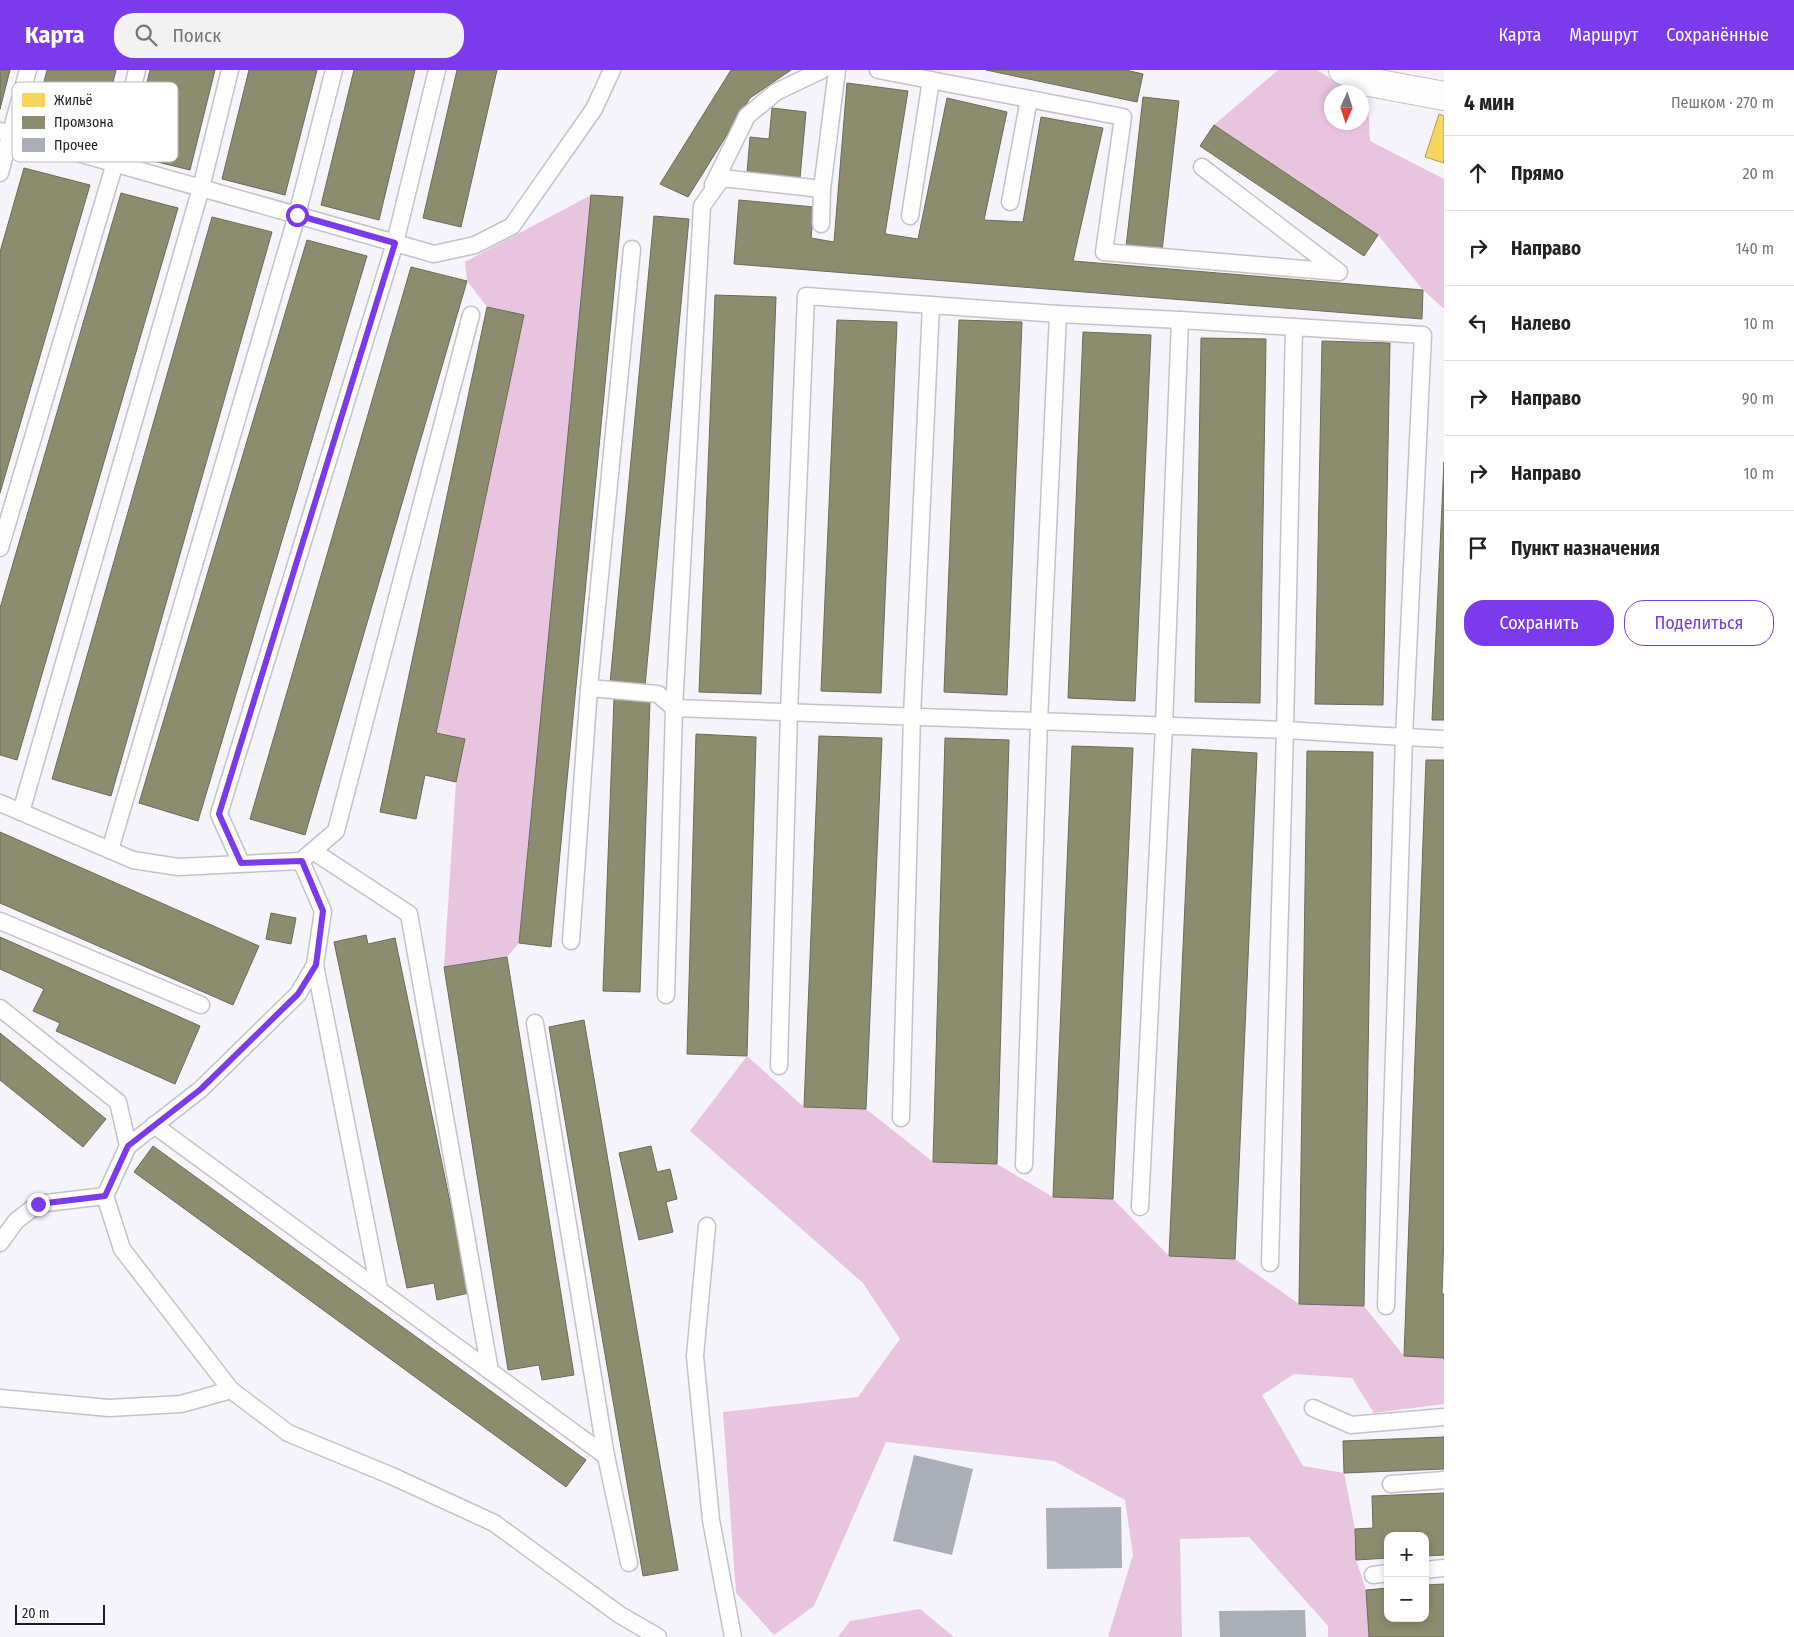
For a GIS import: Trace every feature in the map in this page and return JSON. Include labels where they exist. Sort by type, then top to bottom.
[{"type":"street","points":[[1343,70],[1369,82],[1444,96]]},
{"type":"lane","points":[[24,82],[28,70]]},
{"type":"lane","points":[[21,812],[201,188],[230,70]]},
{"type":"lane","points":[[110,850],[297,215],[334,70]]},
{"type":"lane","points":[[241,863],[219,814],[395,243],[437,70]]},
{"type":"lane","points":[[107,162],[434,254],[475,245],[512,226],[594,110],[612,70]]},
{"type":"lane","points":[[666,995],[674,708],[702,206],[747,116],[776,92],[822,70]]},
{"type":"lane","points":[[821,224],[822,189],[837,70]]},
{"type":"lane","points":[[878,70],[1123,117],[1104,252],[1339,272],[1202,167]]},
{"type":"lane","points":[[910,216],[931,80]]},
{"type":"lane","points":[[1010,202],[1029,99]]},
{"type":"lane","points":[[0,173],[5,133],[12,114]]},
{"type":"lane","points":[[0,548],[114,164]]},
{"type":"lane","points":[[702,206],[722,178],[822,189]]},
{"type":"lane","points":[[571,941],[589,688],[632,249]]},
{"type":"lane","points":[[780,1066],[789,712],[806,296],[1058,314],[1423,335],[1404,737],[1386,1306]]},
{"type":"lane","points":[[901,1118],[912,716],[931,305]]},
{"type":"lane","points":[[1024,1165],[1039,721],[1058,314]]},
{"type":"lane","points":[[0,803],[133,860],[178,867],[307,856],[336,831],[471,315]]},
{"type":"lane","points":[[1140,1207],[1164,726],[1180,320]]},
{"type":"lane","points":[[1270,1263],[1294,327]]},
{"type":"lane","points":[[589,688],[658,694],[674,708],[1285,730],[1444,739]]},
{"type":"lane","points":[[307,856],[323,911],[316,965],[379,1290]]},
{"type":"lane","points":[[307,856],[409,914],[490,1372]]},
{"type":"lane","points":[[0,921],[201,1005]]},
{"type":"lane","points":[[316,965],[298,994],[201,1089],[128,1146],[105,1196],[122,1249],[231,1390],[288,1433],[392,1476],[494,1523],[620,1615],[658,1637]]},
{"type":"lane","points":[[0,1008],[118,1102],[128,1146]]},
{"type":"lane","points":[[535,1024],[606,1456],[628,1563]]},
{"type":"lane","points":[[154,1126],[606,1456]]},
{"type":"lane","points":[[0,1243],[16,1221],[38,1204],[105,1196]]},
{"type":"lane","points":[[707,1226],[695,1356],[711,1520],[733,1637]]},
{"type":"lane","points":[[0,1398],[109,1408],[181,1404],[231,1390]]},
{"type":"lane","points":[[1313,1408],[1351,1425],[1444,1417]]},
{"type":"lane","points":[[1391,1484],[1444,1480]]},
{"type":"lane","points":[[1429,1570],[1444,1568]]},
{"type":"shaded area","points":[[1278,70],[1317,70],[1342,85],[1324,85],[1324,130],[1369,130],[1369,122],[1370,141],[1444,179],[1444,309],[1423,290],[1378,235],[1214,125]]},
{"type":"shaded area","points":[[591,195],[519,943],[507,957],[444,967],[456,782],[465,740],[436,733],[524,315],[487,307],[467,281],[465,262]]},
{"type":"shaded area","points":[[747,1056],[804,1107],[866,1109],[933,1162],[997,1164],[1053,1197],[1113,1199],[1169,1256],[1235,1259],[1299,1304],[1364,1306],[1404,1356],[1444,1358],[1444,1404],[1374,1413],[1352,1378],[1294,1374],[1262,1395],[1303,1466],[1344,1473],[1355,1529],[1356,1560],[1366,1590],[1369,1637],[1328,1637],[1328,1626],[1249,1537],[1180,1539],[1182,1637],[1108,1637],[1133,1555],[1125,1500],[1054,1461],[886,1442],[814,1606],[774,1635],[736,1593],[723,1412],[858,1397],[900,1339],[863,1283],[690,1131]]},
{"type":"shaded area","points":[[920,1609],[954,1637],[838,1637],[850,1621]]},
{"type":"building: Жильё","points":[[1439,114],[1444,116],[1444,163],[1425,157]]},
{"type":"building: Промзона","points":[[0,70],[10,70],[0,109]]},
{"type":"building: Промзона","points":[[47,70],[116,70],[113,82],[44,82]]},
{"type":"building: Промзона","points":[[150,70],[215,70],[190,170],[157,162],[178,162],[178,82],[147,82]]},
{"type":"building: Промзона","points":[[249,70],[317,70],[285,195],[222,179]]},
{"type":"building: Промзона","points":[[354,70],[415,70],[379,220],[321,205]]},
{"type":"building: Промзона","points":[[457,70],[497,70],[461,227],[423,218]]},
{"type":"building: Промзона","points":[[731,70],[791,70],[750,98],[688,197],[660,184]]},
{"type":"building: Промзона","points":[[986,70],[1126,70],[1143,74],[1137,102]]},
{"type":"building: Промзона","points":[[847,83],[908,91],[885,234],[918,239],[947,98],[1007,112],[984,220],[1023,222],[1041,117],[1103,128],[1073,261],[1423,290],[1422,319],[734,264],[739,200],[814,207],[811,238],[834,242]]},
{"type":"building: Промзона","points":[[1143,97],[1179,101],[1162,251],[1126,247]]},
{"type":"building: Промзона","points":[[772,108],[806,112],[800,178],[747,173],[750,137],[769,139]]},
{"type":"building: Промзона","points":[[1214,125],[1378,235],[1364,256],[1200,146]]},
{"type":"building: Промзона","points":[[24,168],[90,185],[0,493],[0,252]]},
{"type":"building: Промзона","points":[[121,193],[178,208],[17,760],[0,755],[0,608]]},
{"type":"building: Промзона","points":[[591,195],[623,197],[551,947],[519,943]]},
{"type":"building: Промзона","points":[[654,216],[689,219],[645,686],[610,683]]},
{"type":"building: Промзона","points":[[212,217],[272,232],[111,796],[52,779]]},
{"type":"building: Промзона","points":[[307,240],[367,256],[198,821],[139,803]]},
{"type":"building: Промзона","points":[[411,267],[467,281],[305,835],[250,819]]},
{"type":"building: Промзона","points":[[715,295],[776,297],[761,694],[699,692]]},
{"type":"building: Промзона","points":[[487,307],[524,315],[436,733],[465,739],[456,782],[425,775],[416,819],[380,812]]},
{"type":"building: Промзона","points":[[837,320],[897,322],[881,693],[821,691]]},
{"type":"building: Промзона","points":[[959,320],[1022,322],[1007,695],[944,692]]},
{"type":"building: Промзона","points":[[1083,332],[1151,335],[1135,701],[1068,698]]},
{"type":"building: Промзона","points":[[1201,338],[1266,339],[1260,703],[1195,702]]},
{"type":"building: Промзона","points":[[1322,341],[1390,343],[1383,705],[1315,704]]},
{"type":"building: Промзона","points":[[1444,462],[1444,720],[1432,720]]},
{"type":"building: Промзона","points":[[614,699],[650,700],[640,992],[603,991]]},
{"type":"building: Промзона","points":[[696,734],[756,737],[747,1056],[687,1054]]},
{"type":"building: Промзона","points":[[819,736],[882,738],[866,1109],[804,1107]]},
{"type":"building: Промзона","points":[[945,738],[1009,740],[997,1164],[933,1162]]},
{"type":"building: Промзона","points":[[1072,746],[1133,748],[1113,1199],[1053,1197]]},
{"type":"building: Промзона","points":[[1192,749],[1257,753],[1235,1259],[1169,1256]]},
{"type":"building: Промзона","points":[[1307,751],[1373,752],[1364,1306],[1299,1304]]},
{"type":"building: Промзона","points":[[1426,760],[1444,760],[1444,1234],[1442,1294],[1444,1294],[1444,1358],[1404,1356]]},
{"type":"building: Промзона","points":[[0,832],[259,946],[233,1005],[0,903]]},
{"type":"building: Промзона","points":[[271,913],[296,918],[291,944],[266,939]]},
{"type":"building: Промзона","points":[[366,935],[368,944],[395,938],[469,1293],[437,1300],[434,1283],[407,1288],[334,942]]},
{"type":"building: Промзона","points":[[0,937],[200,1026],[175,1084],[56,1031],[60,1023],[33,1011],[44,989],[0,969]]},
{"type":"building: Промзона","points":[[507,957],[574,1375],[542,1380],[539,1365],[508,1370],[444,967]]},
{"type":"building: Промзона","points":[[584,1020],[678,1570],[643,1576],[549,1027]]},
{"type":"building: Промзона","points":[[0,1033],[106,1119],[83,1147],[0,1080]]},
{"type":"building: Промзона","points":[[153,1146],[586,1460],[566,1487],[134,1172]]},
{"type":"building: Промзона","points":[[651,1146],[657,1172],[670,1169],[677,1199],[666,1202],[673,1232],[639,1240],[619,1153]]},
{"type":"building: Промзона","points":[[1444,1437],[1444,1469],[1344,1473],[1343,1441]]},
{"type":"building: Промзона","points":[[1444,1493],[1444,1555],[1429,1556],[1429,1532],[1384,1532],[1384,1558],[1356,1560],[1355,1529],[1373,1528],[1372,1496]]},
{"type":"building: Промзона","points":[[1444,1584],[1444,1637],[1369,1637],[1366,1590],[1384,1588],[1384,1622],[1429,1622],[1429,1585]]},
{"type":"building: Прочее","points":[[914,1455],[973,1469],[952,1555],[893,1541]]},
{"type":"building: Прочее","points":[[1121,1507],[1122,1568],[1047,1569],[1046,1508]]},
{"type":"building: Прочее","points":[[1305,1610],[1306,1637],[1220,1637],[1219,1611]]},
{"type":"route","points":[[38,1204],[105,1196],[128,1146],[201,1089],[298,994],[316,965],[323,911],[302,861],[241,863],[219,814],[395,243],[297,215]]}]
